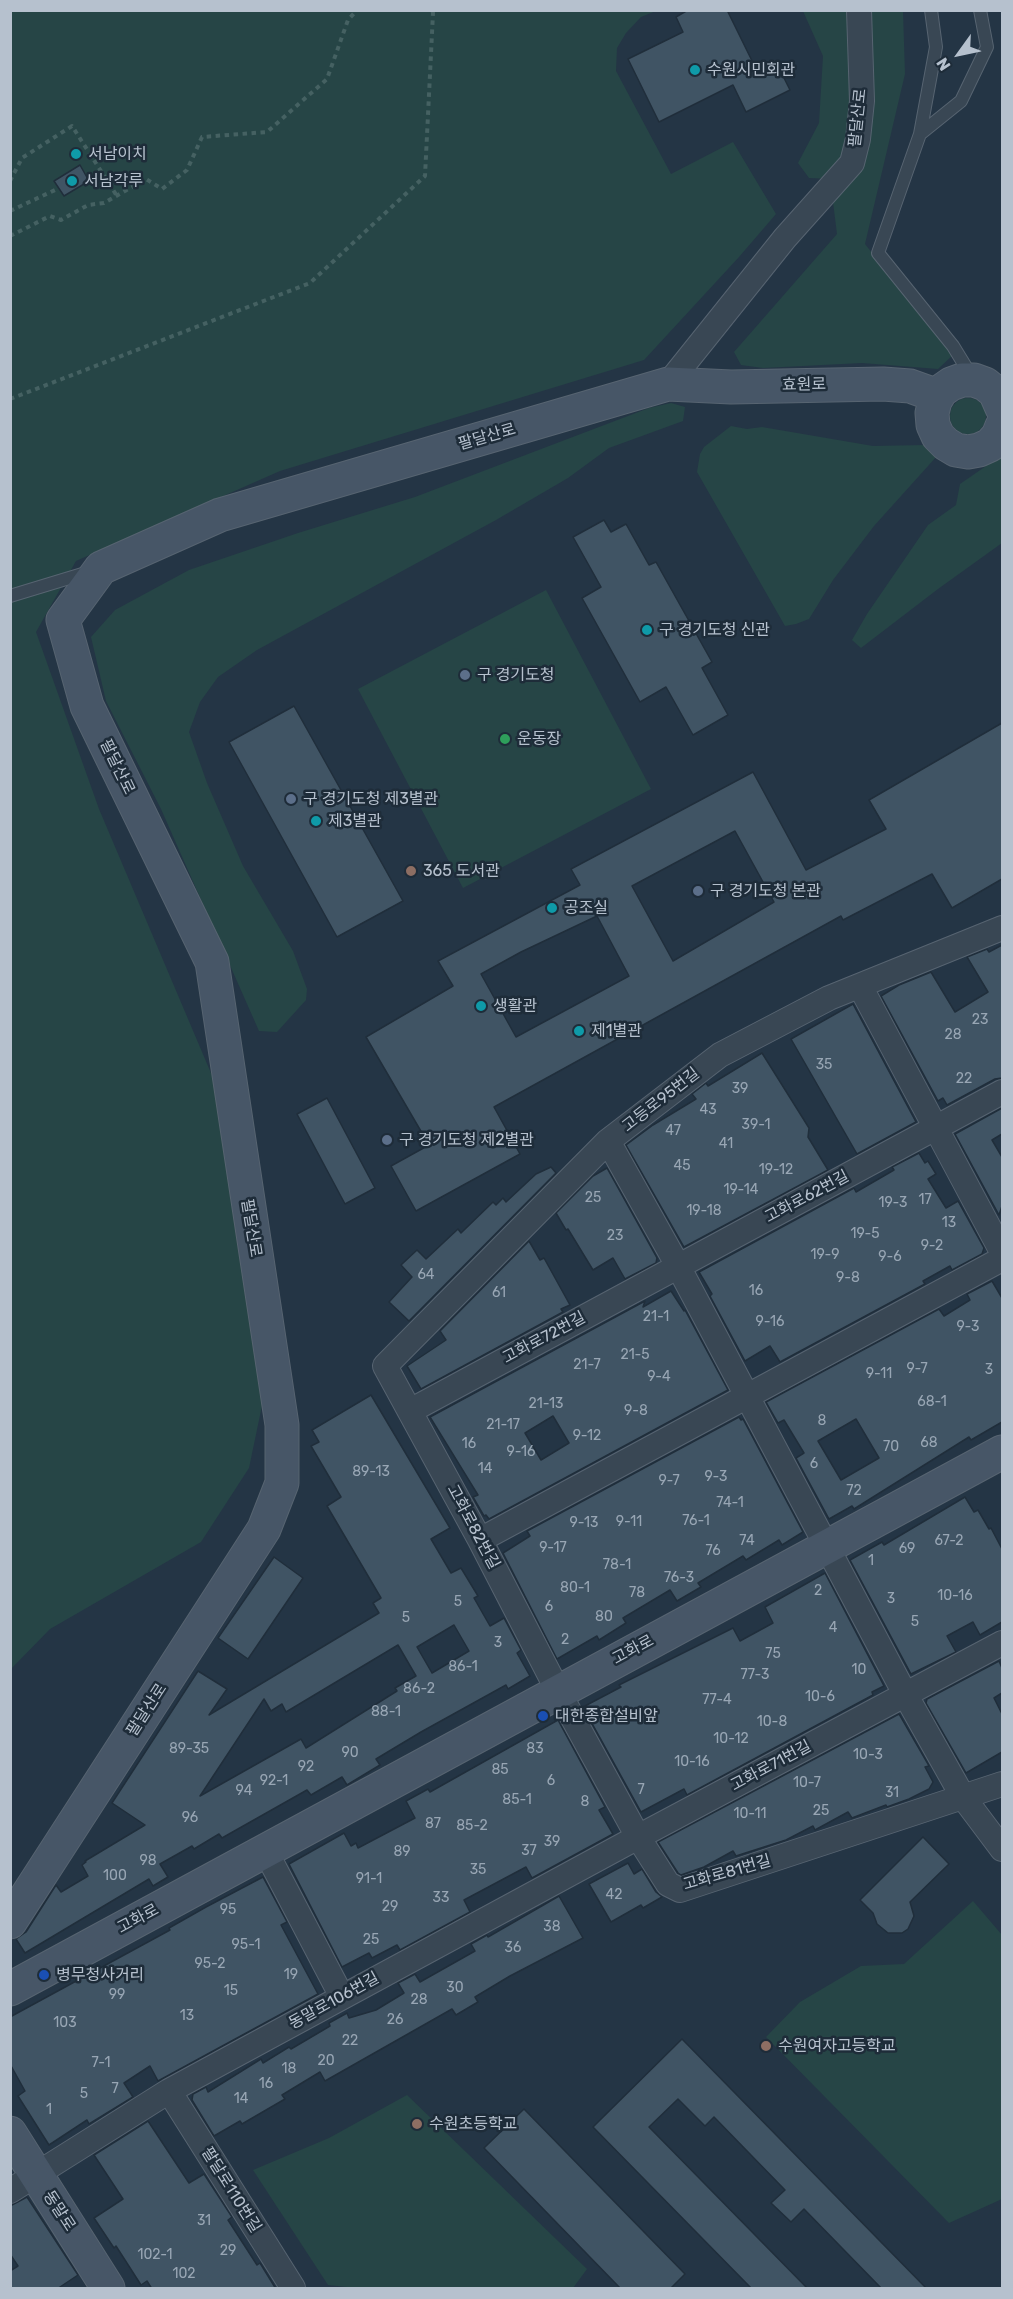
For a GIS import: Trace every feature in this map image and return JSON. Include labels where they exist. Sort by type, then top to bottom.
[{"type":"street","name":"팔달산로","points":[[10,1922],[264,1529],[282,1483],[282,1425],[212,962],[87,706],[63,620],[101,568],[220,515],[668,384],[785,238],[852,163],[858,139],[862,101],[859,10]]},
{"type":"street","points":[[1002,408],[995,392],[985,384],[974,380],[962,380],[951,384],[938,396],[932,413],[933,425],[938,436],[945,444],[956,450],[968,452],[990,445],[998,436],[1002,426]]},
{"type":"street","name":"효원로","points":[[668,384],[731,387],[883,384],[910,386],[938,396]]},
{"type":"street","name":"고등로95번길","points":[[385,1366],[608,1141],[720,1054],[829,998],[1002,928]]},
{"type":"street","points":[[861,986],[1002,1252]]},
{"type":"street","name":"고화로62번길","points":[[678,1266],[1002,1092]]},
{"type":"street","points":[[608,1141],[678,1266],[905,1694],[963,1797],[1002,1849]]},
{"type":"street","points":[[480,1540],[1002,1259]]},
{"type":"street","name":"고화로72번길","points":[[410,1411],[678,1266]]},
{"type":"street","name":"고화로82번길","points":[[385,1366],[480,1540],[558,1691]]},
{"type":"street","name":"고화로","points":[[10,1989],[1002,1452]]},
{"type":"street","name":"고화로71번길","points":[[638,1837],[1002,1643]]},
{"type":"street","name":"고화로81번길","points":[[558,1691],[638,1837],[668,1884],[680,1890],[1002,1784]]},
{"type":"street","name":"동말로106번길","points":[[23,2183],[169,2091],[638,1837]]},
{"type":"street","points":[[265,1850],[342,1997]]},
{"type":"street","name":"팔달로110번길","points":[[169,2091],[292,2289]]},
{"type":"street","name":"동말로","points":[[10,2133],[23,2183],[108,2289]]},
{"type":"lane","points":[[932,10],[936,47],[920,134],[878,253],[953,346],[974,380]]},
{"type":"lane","points":[[920,134],[960,101],[987,47],[980,10]]},
{"type":"lane","points":[[10,596],[101,568]]},
{"type":"path","points":[[10,236],[50,216],[61,220],[88,205],[104,203],[146,179],[162,189],[187,170],[202,137],[267,132],[327,79],[348,20],[357,10]]},
{"type":"path","points":[[10,399],[310,283],[425,176],[434,13],[432,10]]},
{"type":"path","points":[[10,181],[22,158],[72,126],[117,196]]},
{"type":"path","points":[[10,211],[55,190]]},
{"type":"green space","points":[[11,11],[656,11],[641,17],[626,33],[617,48],[616,71],[671,174],[733,142],[776,214],[644,360],[280,471],[76,561],[36,632],[99,809],[219,1092],[264,1396],[249,1468],[201,1542],[50,1629],[11,1669]]},
{"type":"green space","points":[[803,11],[850,11],[853,20],[849,162],[833,179],[809,178],[798,163],[819,123],[823,56]]},
{"type":"green space","points":[[868,11],[903,11],[905,74],[865,244],[953,355],[938,369],[862,363],[763,368],[741,365],[734,352],[837,234],[833,202],[864,151]]},
{"type":"green space","points":[[968,398],[981,403],[986,416],[981,429],[968,434],[955,429],[950,416],[955,403]]},
{"type":"green space","points":[[671,403],[685,407],[683,421],[609,448],[568,478],[496,520],[257,650],[218,677],[200,702],[189,732],[207,783],[243,866],[293,951],[307,989],[306,1000],[277,1032],[259,1031],[161,809],[106,701],[91,637],[115,610],[189,570],[415,497],[649,408]]},
{"type":"green space","points":[[731,426],[747,429],[762,427],[873,446],[925,445],[937,456],[874,526],[833,580],[809,619],[796,624],[785,626],[697,472],[700,454],[704,447]]},
{"type":"green space","points":[[1002,455],[1002,543],[861,648],[852,640],[867,614],[928,525],[956,505],[960,484]]},
{"type":"green space","name":"운동장","points":[[546,590],[651,789],[463,888],[358,689]]},
{"type":"green space","points":[[973,1901],[1002,1935],[1002,2199],[949,2223],[766,2037],[800,2002],[861,1966],[904,1964]]},
{"type":"green space","points":[[407,2095],[587,2269],[573,2288],[356,2288],[328,2285],[253,2170],[329,2138]]},
{"type":"building","name":"수원시민회관","points":[[688,10],[727,10],[759,75],[778,66],[790,90],[746,112],[733,85],[659,122],[628,59],[683,32],[676,17]]},
{"type":"building","name":"서남각루","points":[[80,165],[89,181],[64,196],[54,181]]},
{"type":"building","name":"구 경기도청 신관","points":[[604,520],[611,532],[626,524],[649,565],[656,562],[712,662],[702,668],[728,715],[693,735],[666,687],[640,702],[582,598],[601,587],[573,537]]},
{"type":"building","name":"제3별관","points":[[294,706],[403,901],[337,937],[229,742]]},
{"type":"building","points":[[1002,723],[1002,879],[952,908],[932,874],[843,920],[841,916],[494,1107],[520,1154],[416,1211],[391,1166],[429,1145],[366,1037],[453,986],[438,961],[580,885],[571,869],[753,772],[806,870],[886,829],[869,800]],"holes":[[[735,831],[774,902],[673,961],[632,886]],[[597,916],[629,976],[516,1037],[481,974]]]},
{"type":"building","points":[[1002,945],[1002,1078],[995,1079],[947,1105],[943,1098],[938,1101],[881,996],[899,985],[931,972],[955,1012],[988,992],[967,957],[987,949],[989,952]]},
{"type":"building","points":[[853,1004],[916,1122],[857,1154],[791,1039]]},
{"type":"building","points":[[762,1053],[809,1128],[808,1137],[828,1170],[684,1247],[626,1145],[653,1125],[696,1099],[692,1094],[706,1083],[708,1086]]},
{"type":"building","points":[[327,1098],[375,1188],[345,1204],[297,1114]]},
{"type":"building","points":[[1002,1108],[1002,1134],[992,1140],[1002,1157],[1002,1206],[999,1215],[955,1134]]},
{"type":"building","points":[[919,1153],[925,1163],[928,1161],[936,1174],[928,1179],[946,1208],[958,1201],[984,1248],[982,1254],[952,1270],[950,1266],[923,1281],[925,1284],[780,1362],[770,1346],[745,1361],[699,1272],[854,1188],[856,1192],[894,1170],[892,1167]]},
{"type":"building","points":[[551,1167],[556,1173],[409,1321],[389,1302],[412,1277],[401,1265],[417,1250],[426,1259],[458,1229],[461,1233],[493,1202],[496,1205],[503,1198],[506,1202],[536,1174]]},
{"type":"building","points":[[607,1168],[657,1258],[656,1263],[625,1279],[613,1258],[593,1270],[556,1213],[593,1176]]},
{"type":"building","points":[[529,1241],[540,1260],[544,1258],[570,1305],[561,1309],[563,1312],[421,1389],[407,1366],[446,1340],[440,1331]]},
{"type":"building","points":[[992,1281],[1002,1298],[1002,1422],[971,1440],[969,1437],[854,1509],[852,1506],[829,1519],[796,1458],[804,1453],[784,1420],[778,1423],[766,1402],[939,1309],[944,1316],[970,1300],[967,1294]],"holes":[[[856,1419],[879,1458],[841,1480],[818,1441]]]},
{"type":"building","points":[[671,1291],[685,1310],[728,1390],[489,1519],[486,1515],[484,1516],[473,1497],[478,1495],[430,1417],[645,1301],[643,1307]],"holes":[[[553,1416],[569,1443],[541,1460],[525,1433]]]},
{"type":"building","points":[[371,1395],[450,1528],[431,1539],[451,1573],[461,1568],[478,1596],[474,1598],[490,1626],[504,1618],[521,1650],[517,1653],[530,1676],[508,1689],[506,1685],[421,1732],[376,1759],[380,1765],[347,1785],[342,1777],[311,1795],[307,1790],[222,1838],[219,1834],[194,1849],[192,1846],[160,1864],[168,1877],[153,1886],[149,1879],[25,1953],[16,1939],[26,1932],[56,1885],[61,1892],[88,1876],[82,1865],[85,1861],[145,1825],[112,1803],[198,1671],[227,1689],[209,1715],[379,1613],[373,1603],[381,1598],[327,1506],[341,1497],[311,1446],[319,1442],[312,1430]],"holes":[[[454,1625],[469,1651],[432,1673],[417,1647]],[[398,1645],[416,1676],[395,1688],[397,1691],[306,1748],[301,1739],[200,1796],[264,1699],[271,1711],[282,1704],[286,1712]]]},
{"type":"building","points":[[739,1417],[743,1419],[803,1532],[782,1545],[779,1540],[746,1560],[743,1556],[698,1583],[701,1587],[677,1601],[670,1590],[623,1618],[626,1623],[599,1640],[597,1636],[557,1659],[503,1553],[530,1536],[527,1531]]},
{"type":"building","points":[[965,1497],[974,1512],[978,1510],[989,1529],[991,1528],[1002,1549],[1002,1622],[980,1635],[973,1622],[947,1636],[956,1652],[911,1674],[850,1560],[882,1542],[884,1545]]},
{"type":"building","points":[[274,1557],[303,1578],[248,1659],[218,1638]]},
{"type":"building","points":[[825,1573],[884,1686],[872,1692],[873,1695],[687,1795],[684,1789],[641,1812],[583,1707],[621,1687],[619,1685],[733,1628],[740,1641],[773,1623],[765,1607]]},
{"type":"building","points":[[999,1661],[1002,1668],[1002,1693],[994,1698],[1002,1714],[1002,1752],[966,1773],[926,1703],[927,1699]]},
{"type":"building","points":[[899,1714],[929,1766],[925,1767],[933,1782],[929,1789],[909,1799],[852,1818],[848,1812],[815,1830],[813,1826],[786,1840],[736,1856],[733,1851],[704,1867],[681,1875],[658,1842]]},
{"type":"building","points":[[558,1720],[605,1807],[599,1810],[613,1834],[532,1878],[526,1867],[464,1900],[470,1912],[400,1950],[397,1945],[372,1958],[369,1953],[342,1967],[289,1864],[344,1833],[351,1846],[356,1843],[358,1848],[415,1818],[406,1801],[428,1789],[430,1792]]},
{"type":"building","points":[[923,1837],[949,1864],[910,1902],[914,1916],[908,1929],[902,1933],[888,1933],[877,1924],[873,1913],[860,1900]]},
{"type":"building","points":[[628,1863],[634,1874],[642,1869],[656,1892],[662,1897],[643,1908],[641,1905],[611,1922],[589,1884]]},
{"type":"building","points":[[263,1877],[287,1922],[281,1925],[318,1994],[158,2081],[150,2066],[124,2083],[133,2097],[89,2124],[87,2120],[49,2145],[18,2096],[25,2091],[10,2064],[10,2017]]},
{"type":"building","points":[[559,1896],[583,1938],[475,1997],[478,2002],[456,2015],[452,2009],[325,2081],[320,2072],[282,2095],[285,2099],[242,2124],[240,2121],[214,2136],[192,2100],[193,2094],[206,2087],[208,2092],[261,2059],[263,2063],[289,2047],[291,2049],[347,2013],[349,2018],[376,2010],[404,1993],[398,1983],[415,1974],[420,1982],[475,1951],[471,1944],[487,1935],[488,1937]]},
{"type":"building","points":[[682,2039],[927,2289],[882,2289],[804,2209],[791,2222],[771,2203],[785,2190],[714,2117],[705,2126],[678,2099],[649,2127],[808,2289],[752,2289],[593,2127]]},
{"type":"building","points":[[524,2109],[685,2274],[670,2289],[621,2289],[484,2148]]},
{"type":"building","points":[[148,2121],[189,2183],[204,2174],[232,2217],[228,2220],[257,2265],[260,2263],[276,2289],[152,2289],[147,2281],[141,2285],[116,2246],[114,2248],[94,2218],[123,2199],[94,2155]]},
{"type":"building","points":[[27,2197],[78,2275],[57,2289],[10,2289],[10,2271],[18,2266],[10,2254],[10,2206]]},
{"type":"place","name":"수원시민회관","points":[[695,70]]},
{"type":"place","name":"서남이치","points":[[76,154]]},
{"type":"place","name":"서남각루","points":[[72,181]]},
{"type":"place","name":"구 경기도청 신관","points":[[647,630]]},
{"type":"place","name":"구 경기도청","points":[[465,675]]},
{"type":"place","name":"운동장","points":[[505,739]]},
{"type":"place","name":"구 경기도청 제3별관","points":[[291,799]]},
{"type":"place","name":"제3별관","points":[[316,821]]},
{"type":"place","name":"365 도서관","points":[[411,871]]},
{"type":"place","name":"구 경기도청 본관","points":[[698,891]]},
{"type":"place","name":"공조실","points":[[552,908]]},
{"type":"place","name":"생활관","points":[[481,1006]]},
{"type":"place","name":"제1별관","points":[[579,1031]]},
{"type":"place","name":"구 경기도청 제2별관","points":[[387,1140]]},
{"type":"place","name":"대한종합설비앞","points":[[543,1716]]},
{"type":"place","name":"병무청사거리","points":[[44,1975]]},
{"type":"place","name":"수원여자고등학교","points":[[766,2046]]},
{"type":"place","name":"수원초등학교","points":[[417,2124]]}]
